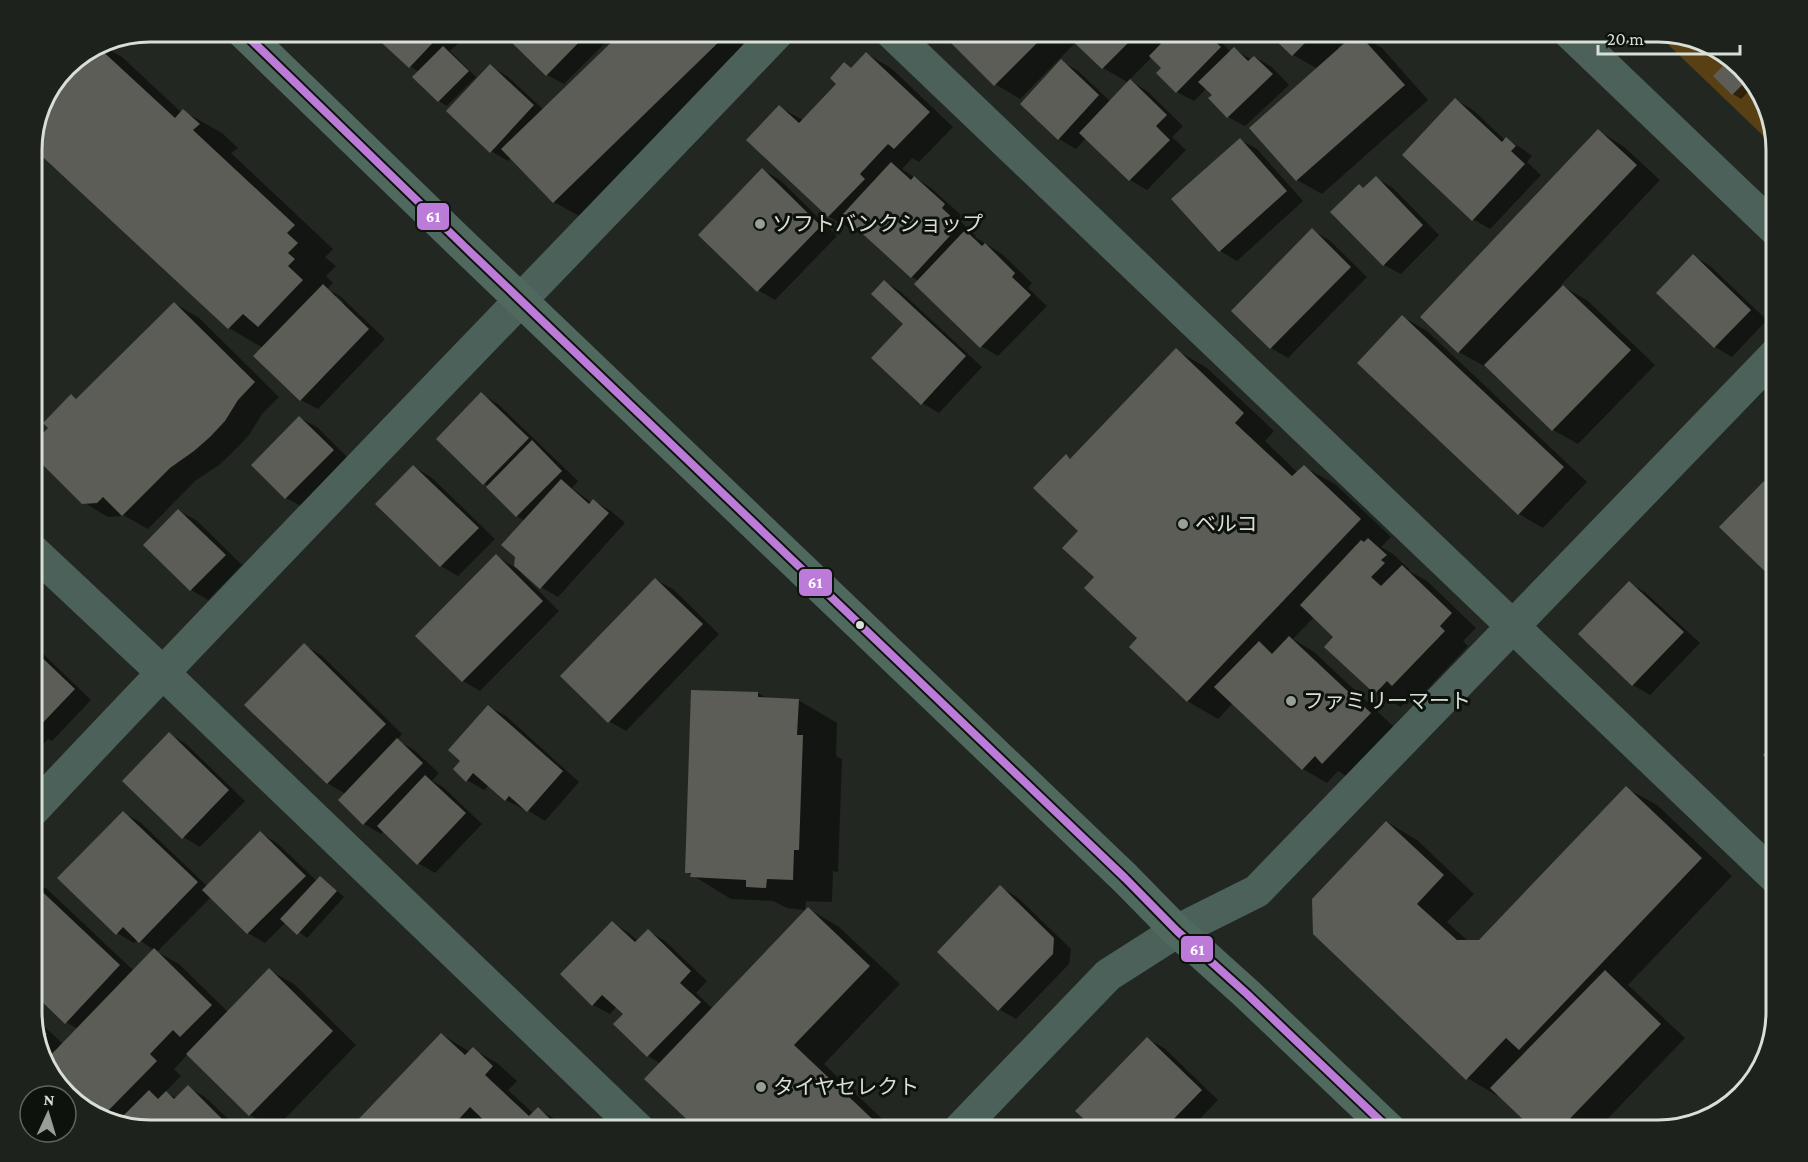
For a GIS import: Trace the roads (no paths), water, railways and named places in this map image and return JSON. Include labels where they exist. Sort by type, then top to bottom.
[{"type":"highway","points":[[253,42],[1178,931],[1379,1120]]},
{"type":"street","points":[[42,799],[768,42]]},
{"type":"street","points":[[901,42],[1766,868]]},
{"type":"street","points":[[1579,42],[1766,220]]},
{"type":"street","points":[[970,1120],[1108,975],[1178,931],[1257,891],[1766,364]]},
{"type":"street","points":[[42,559],[628,1120]]},
{"type":"place","name":"ソフトバンクショップ","points":[[760,224]]},
{"type":"place","name":"ベルコ","points":[[1183,524]]},
{"type":"place","name":"ファミリーマート","points":[[1291,701]]},
{"type":"place","name":"タイヤセレクト","points":[[761,1087]]}]
